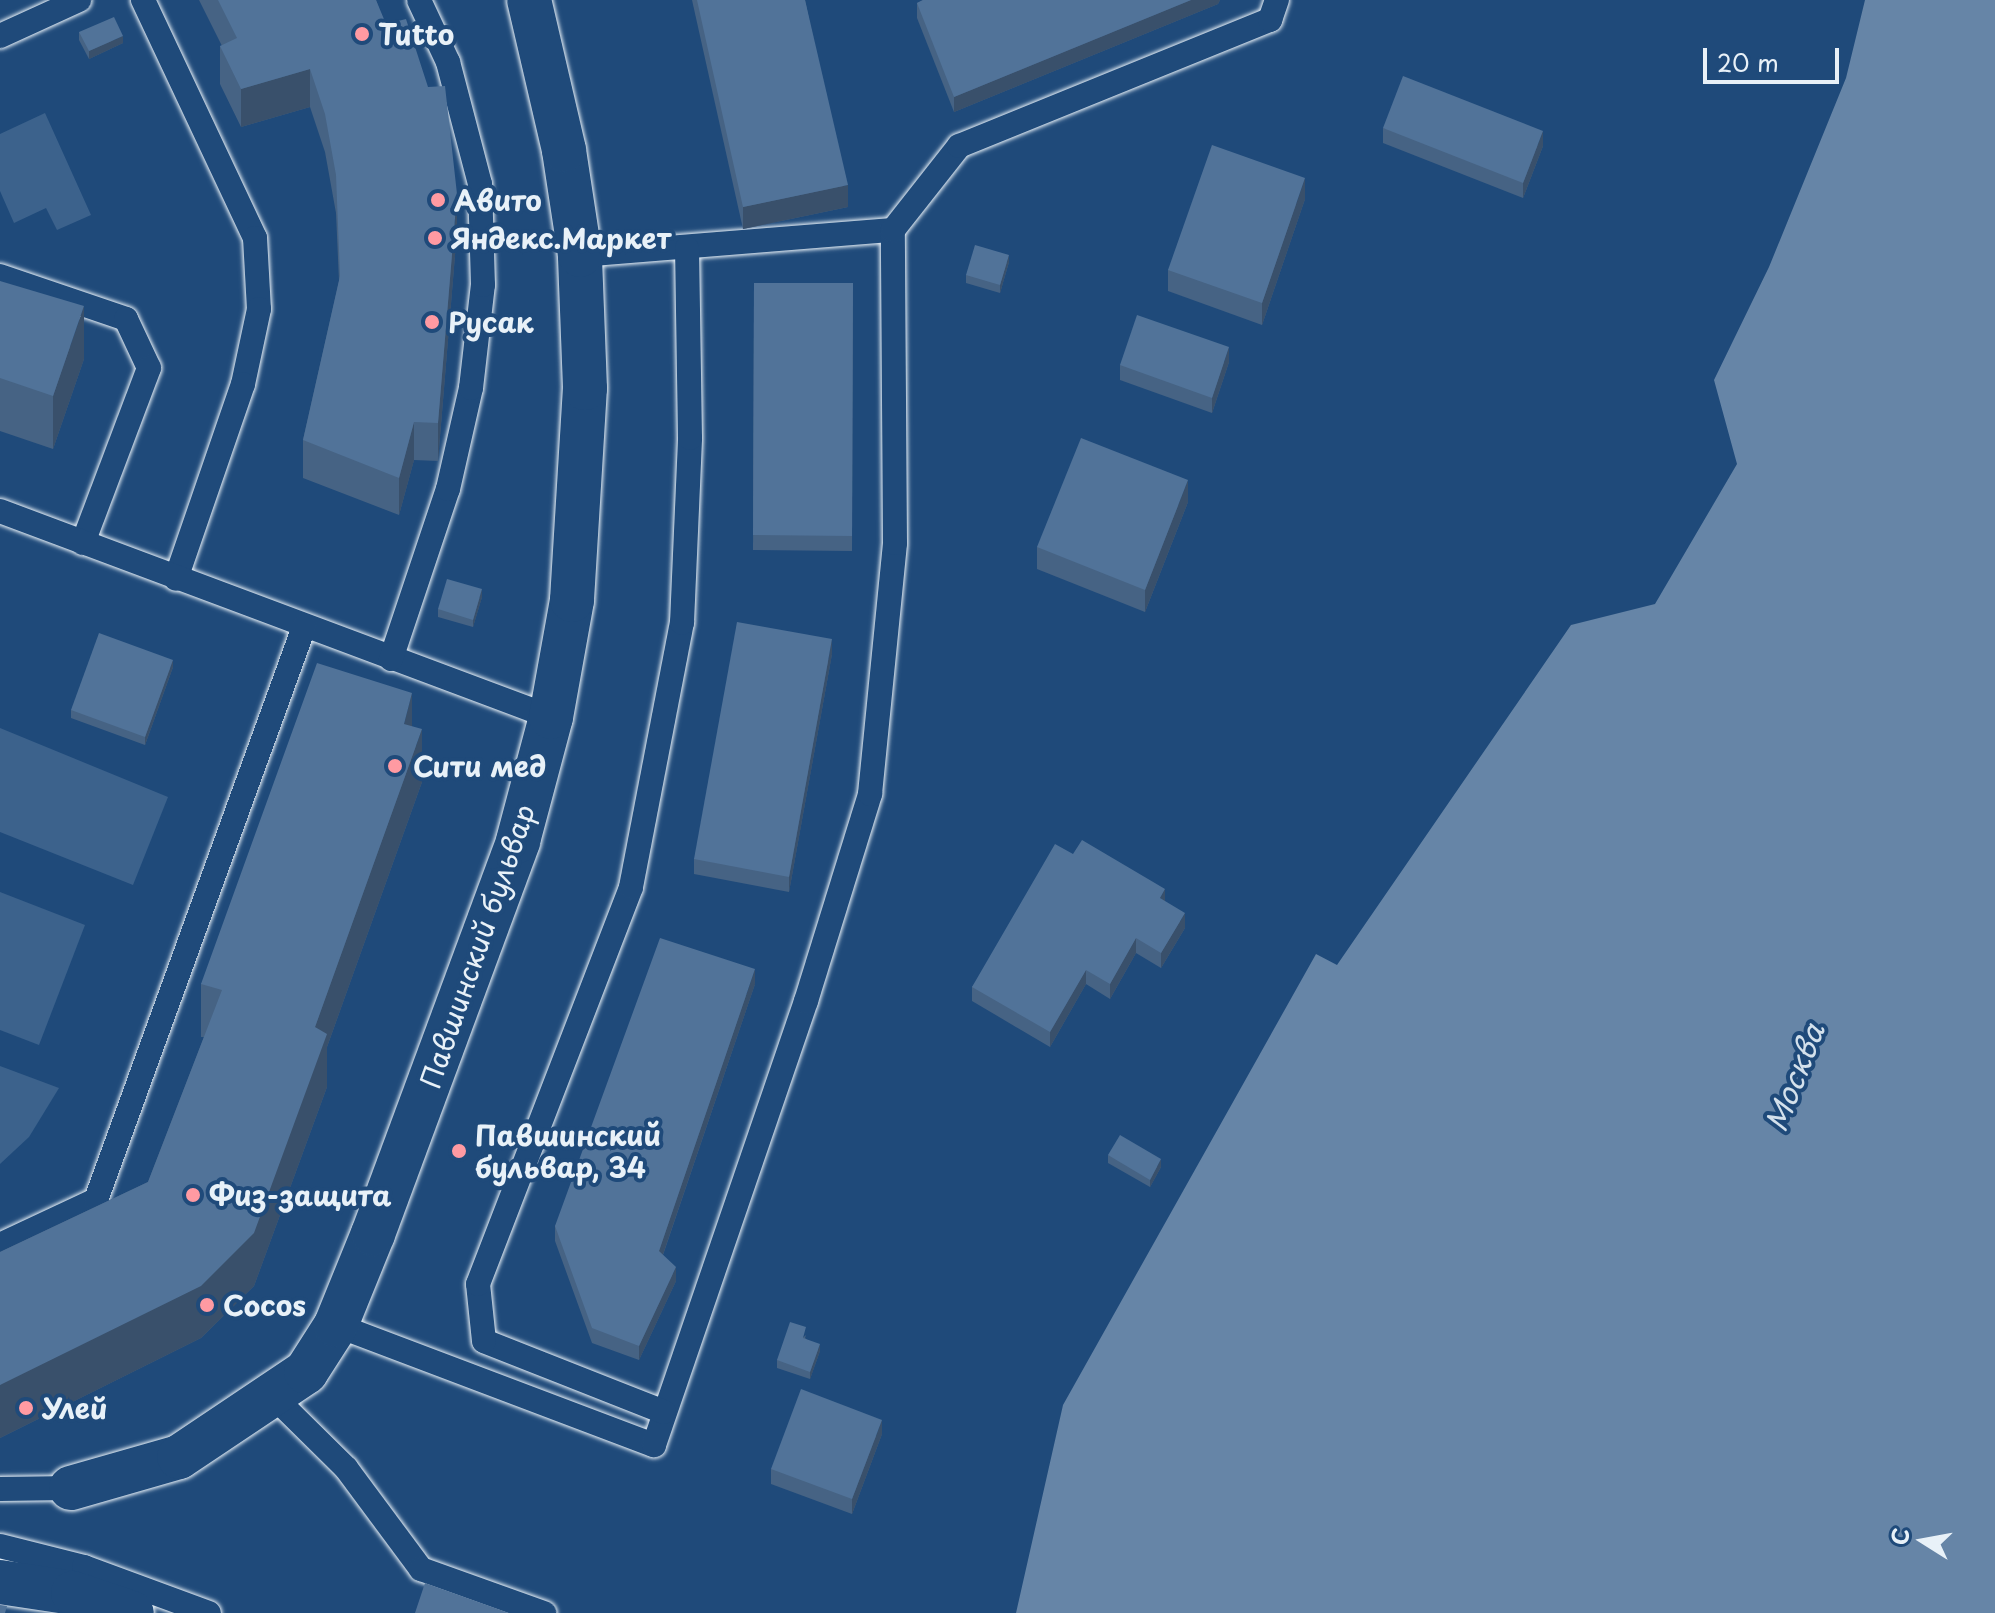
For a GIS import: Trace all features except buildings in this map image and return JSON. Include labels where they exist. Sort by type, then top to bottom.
[{"type":"street","name":"Павшинский бульвар","points":[[71,1488],[179,1457],[275,1398],[306,1372],[336,1325],[481,949],[518,841],[551,717],[572,600],[582,488],[585,388],[580,255],[564,150],[529,0]]},
{"type":"street","points":[[0,1582],[73,1593],[132,1613]]},
{"type":"lane","points":[[0,36],[79,0]]},
{"type":"lane","points":[[143,0],[255,238],[259,309],[243,384],[176,579]]},
{"type":"lane","points":[[391,659],[448,489],[471,388],[483,285],[480,184],[448,62],[419,0]]},
{"type":"lane","points":[[336,1325],[654,1445],[806,1001],[870,794],[895,543],[893,230],[959,146],[1270,20],[1277,0]]},
{"type":"lane","points":[[580,255],[893,230]]},
{"type":"lane","points":[[664,1412],[484,1341],[478,1284],[631,887],[682,623],[690,438],[687,248]]},
{"type":"lane","points":[[0,276],[126,319],[149,368],[83,543]]},
{"type":"lane","points":[[0,511],[551,717]]},
{"type":"lane","points":[[0,1245],[96,1200],[304,627]]},
{"type":"lane","points":[[275,1398],[346,1468],[421,1569],[544,1613]]},
{"type":"lane","points":[[0,1489],[71,1488]]},
{"type":"lane","points":[[0,1546],[84,1567],[209,1613]]},
{"type":"shaded area","points":[[45,113],[91,215],[57,230],[46,208],[14,223],[0,191],[0,134]]},
{"type":"shaded area","points":[[0,728],[168,797],[133,885],[0,832]]},
{"type":"shaded area","points":[[0,892],[85,925],[39,1045],[0,1030]]},
{"type":"shaded area","points":[[0,1066],[59,1088],[29,1137],[0,1164]]},
{"type":"water","name":"Москва","points":[[1865,0],[1995,0],[1995,1613],[1016,1613],[1063,1405],[1316,954],[1337,965],[1571,625],[1655,604],[1737,464],[1714,380],[1769,267],[1846,78]]},
{"type":"place","name":"Tutto","points":[[362,34]]},
{"type":"place","name":"Авито","points":[[438,200]]},
{"type":"place","name":"Яндекс.Маркет","points":[[435,238]]},
{"type":"place","name":"Русак","points":[[432,322]]},
{"type":"place","name":"Сити мед","points":[[395,766]]},
{"type":"place","name":"Павшинский бульвар, 34","points":[[459,1151]]},
{"type":"place","name":"Физ-защита","points":[[193,1195]]},
{"type":"place","name":"Cocos","points":[[207,1305]]},
{"type":"place","name":"Улей","points":[[26,1408]]}]
